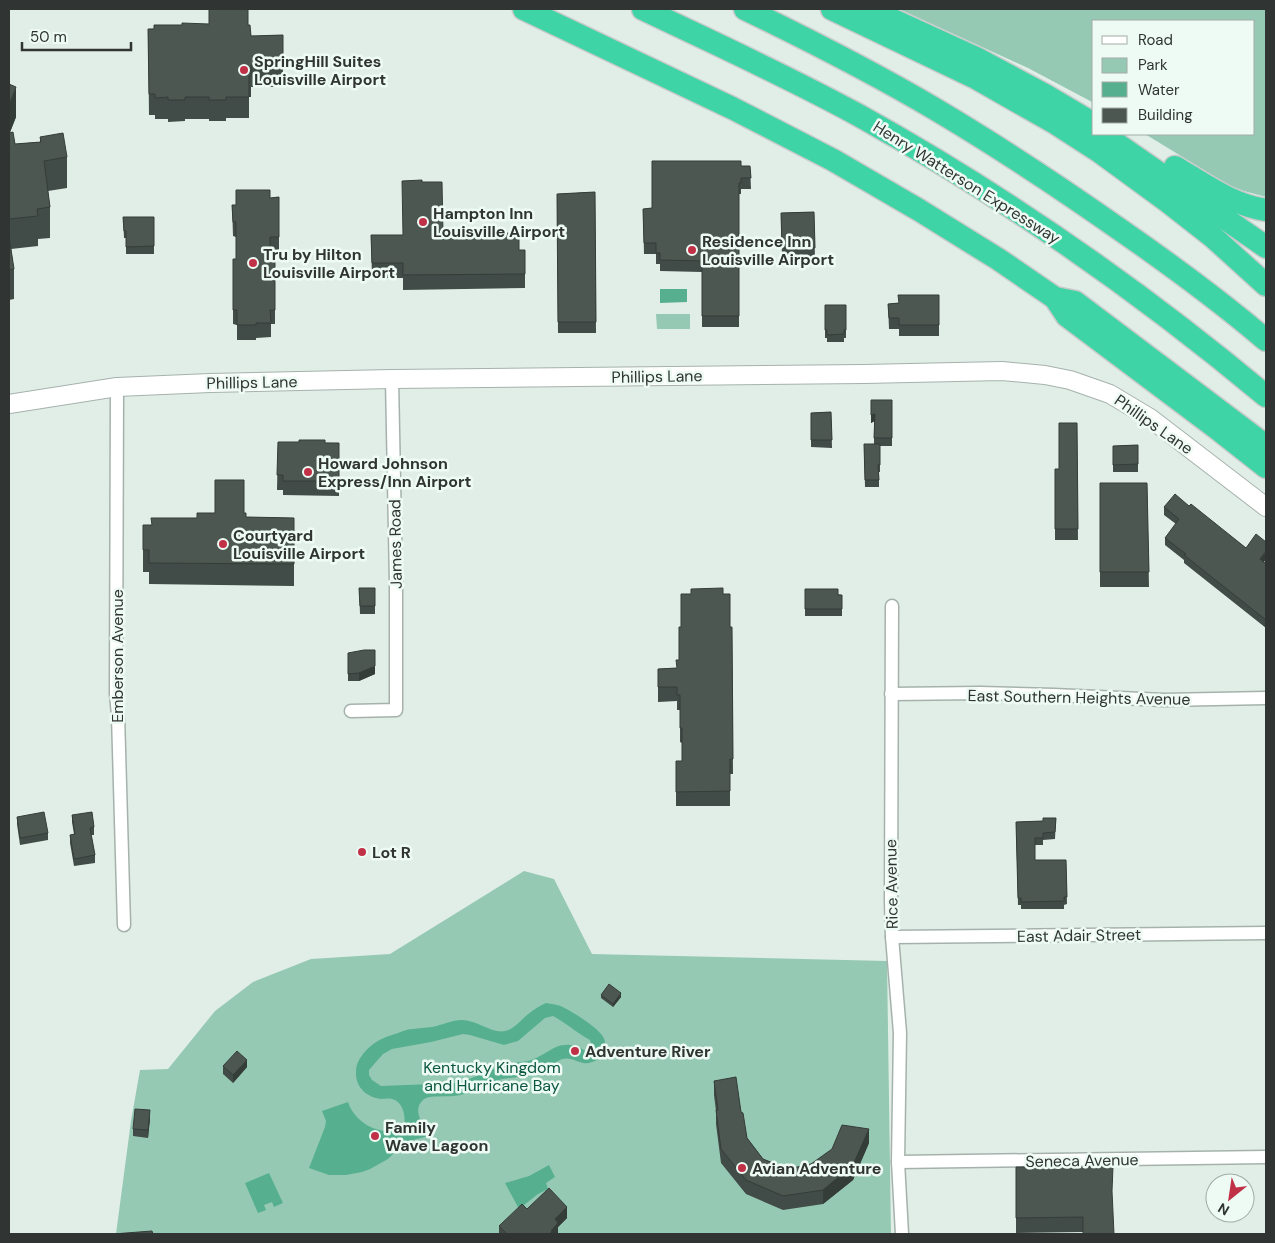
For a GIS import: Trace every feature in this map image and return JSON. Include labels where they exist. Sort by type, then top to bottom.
[{"type":"highway","points":[[524,9],[732,108],[833,160],[919,210],[998,259],[1055,298],[1067,316],[1266,467]]},
{"type":"highway","name":"Henry Watterson Expressway","points":[[643,9],[786,77],[860,116],[947,167],[1061,240],[1141,296],[1266,396]]},
{"type":"highway","points":[[745,9],[794,33],[934,109],[1023,164],[1165,261],[1266,340]]},
{"type":"highway","points":[[832,9],[974,77],[1092,147],[1213,237],[1266,286]]},
{"type":"highway","points":[[869,9],[983,62],[1046,95],[1092,124]]},
{"type":"highway","points":[[1106,135],[1266,247]]},
{"type":"highway","points":[[1122,135],[1228,198],[1253,208],[1266,210]]},
{"type":"highway","points":[[1055,298],[1075,302],[1266,446]]},
{"type":"main road","name":"Phillips Lane","points":[[9,404],[117,387],[210,383],[1002,370],[1070,380],[1110,394],[1150,418],[1266,507]]},
{"type":"street","name":"James Road","points":[[351,711],[396,710],[392,379]]},
{"type":"street","name":"Emberson Avenue","points":[[117,387],[116,694],[124,925]]},
{"type":"street","name":"Rice Avenue","points":[[892,606],[890,832],[892,937],[900,1033],[898,1162],[902,1234]]},
{"type":"street","name":"East Southern Heights Avenue","points":[[891,694],[1026,694],[1164,700],[1266,698]]},
{"type":"street","name":"East Adair Street","points":[[892,937],[1266,933]]},
{"type":"street","name":"Seneca Avenue","points":[[898,1162],[1266,1157]]},
{"type":"green space","points":[[899,9],[1266,9],[1266,197],[1230,186],[1147,135],[1255,135],[1255,20],[1092,20],[1092,102],[1028,68]]},
{"type":"green space","points":[[656,314],[690,314],[690,329],[657,329]]},
{"type":"green space","name":"Kentucky Kingdom and Hurricane Bay","points":[[524,871],[554,879],[592,954],[887,961],[891,1234],[116,1234],[131,1121],[140,1070],[168,1069],[215,1011],[253,982],[311,959],[390,954]]},
{"type":"water","points":[[660,289],[687,289],[687,302],[660,303]]},
{"type":"water","points":[[546,1003],[567,1009],[603,1036],[604,1050],[596,1061],[585,1063],[567,1058],[540,1071],[502,1079],[466,1094],[426,1098],[418,1109],[420,1119],[433,1135],[405,1142],[388,1159],[362,1172],[346,1175],[329,1175],[309,1168],[325,1127],[326,1121],[322,1111],[348,1102],[357,1117],[371,1127],[387,1131],[396,1131],[404,1128],[404,1115],[399,1103],[392,1099],[381,1099],[371,1096],[362,1090],[357,1082],[356,1071],[358,1062],[363,1054],[379,1040],[407,1030],[432,1027],[458,1020],[473,1022],[495,1031],[505,1031],[514,1027],[532,1011]],"holes":[[[553,1016],[590,1040],[592,1047],[590,1050],[586,1051],[569,1045],[562,1045],[528,1061],[503,1065],[457,1083],[381,1086],[372,1080],[369,1075],[369,1070],[383,1054],[392,1049],[463,1034],[504,1045],[518,1041],[545,1018]]]},
{"type":"water","points":[[549,1165],[555,1177],[546,1183],[548,1189],[538,1194],[519,1209],[505,1183],[529,1176]]},
{"type":"water","points":[[269,1173],[283,1203],[274,1207],[272,1202],[264,1205],[266,1210],[258,1213],[245,1183]]},
{"type":"building","name":"SpringHill Suites Louisville Airport","points":[[209,9],[248,9],[248,25],[250,25],[251,36],[283,35],[283,65],[251,65],[249,97],[226,97],[226,100],[209,100],[209,97],[185,97],[185,100],[168,100],[168,97],[155,98],[155,94],[149,94],[148,29],[154,29],[154,25],[209,24]]},
{"type":"building","points":[[9,84],[16,87],[9,105]]},
{"type":"building","points":[[13,132],[15,144],[41,142],[40,137],[63,133],[67,157],[44,161],[50,207],[37,209],[38,216],[9,219],[9,133]]},
{"type":"building","name":"Residence Inn Louisville Airport","points":[[652,161],[741,161],[741,166],[750,166],[751,178],[741,178],[741,183],[739,183],[739,316],[702,316],[702,261],[660,260],[660,253],[656,253],[656,243],[644,243],[643,209],[652,208]]},
{"type":"building","name":"Hampton Inn Louisville Airport","points":[[422,180],[422,182],[442,182],[443,234],[519,233],[519,250],[525,250],[525,274],[403,275],[403,263],[372,263],[371,235],[403,235],[402,181]]},
{"type":"building","name":"Tru by Hilton Louisville Airport","points":[[236,190],[270,190],[270,198],[279,197],[279,237],[270,237],[270,259],[275,259],[275,310],[270,310],[271,323],[237,325],[237,310],[233,310],[233,259],[236,259],[236,222],[233,222],[232,205],[236,205]]},
{"type":"building","points":[[595,192],[596,322],[558,322],[557,194]]},
{"type":"building","points":[[814,212],[815,248],[782,248],[781,213]]},
{"type":"building","points":[[123,217],[154,217],[154,246],[126,247],[126,231],[124,231]]},
{"type":"building","points":[[9,236],[14,269],[9,270]]},
{"type":"building","points":[[898,295],[939,295],[939,325],[899,325],[899,318],[889,318],[888,304],[899,303]]},
{"type":"building","points":[[825,305],[846,305],[846,330],[844,330],[844,334],[827,335],[827,330],[825,330]]},
{"type":"building","points":[[871,400],[892,400],[892,438],[874,438],[875,414],[871,415]]},
{"type":"building","points":[[831,412],[832,440],[811,440],[811,413]]},
{"type":"building","points":[[1059,423],[1077,423],[1078,529],[1055,529],[1055,469],[1059,469]]},
{"type":"building","name":"Howard Johnson Express/Inn Airport","points":[[299,440],[325,440],[325,443],[339,443],[339,481],[283,481],[283,475],[277,475],[278,442],[299,442]]},
{"type":"building","points":[[864,444],[880,444],[879,480],[865,480]]},
{"type":"building","points":[[1138,445],[1138,464],[1113,465],[1113,446]]},
{"type":"building","points":[[215,480],[244,480],[244,513],[246,513],[246,517],[294,518],[294,564],[149,563],[149,550],[143,550],[143,525],[152,525],[151,518],[197,518],[197,513],[215,513]]},
{"type":"building","points":[[1100,483],[1147,483],[1149,572],[1100,572]]},
{"type":"building","points":[[1175,494],[1189,506],[1191,504],[1246,548],[1256,534],[1266,542],[1266,551],[1260,559],[1266,564],[1266,620],[1165,538],[1179,519],[1164,507]]},
{"type":"building","points":[[359,588],[375,588],[375,606],[360,606]]},
{"type":"building","points":[[723,588],[723,594],[730,594],[730,627],[732,627],[733,759],[730,759],[730,791],[676,792],[676,761],[682,761],[680,695],[677,695],[677,687],[658,687],[658,669],[677,668],[676,660],[679,660],[679,627],[681,627],[681,594],[691,594],[691,589]]},
{"type":"building","points":[[805,589],[838,589],[838,595],[842,595],[842,609],[805,609]]},
{"type":"building","points":[[375,650],[375,666],[359,673],[348,674],[348,653]]},
{"type":"building","points":[[44,812],[48,833],[20,838],[17,817]]},
{"type":"building","points":[[92,812],[94,827],[90,828],[95,855],[74,859],[70,835],[75,834],[72,815]]},
{"type":"building","points":[[1043,818],[1056,818],[1055,832],[1043,833],[1043,838],[1035,838],[1035,860],[1066,860],[1067,897],[1064,897],[1064,901],[1021,902],[1021,898],[1018,898],[1016,822],[1043,821]]},
{"type":"building","points":[[609,984],[621,993],[613,1004],[601,995]]},
{"type":"building","points":[[237,1051],[247,1060],[233,1075],[223,1066]]},
{"type":"building","points":[[736,1077],[747,1138],[763,1159],[788,1169],[811,1164],[832,1149],[842,1125],[869,1129],[853,1165],[823,1190],[783,1196],[746,1180],[721,1149],[716,1110],[718,1110],[714,1081]]},
{"type":"building","points":[[135,1109],[150,1110],[148,1130],[133,1129]]},
{"type":"building","points":[[1113,1166],[1114,1234],[1083,1234],[1083,1217],[1016,1218],[1016,1167]]},
{"type":"building","points":[[549,1188],[567,1207],[555,1219],[558,1223],[552,1232],[549,1234],[507,1234],[499,1226],[522,1204],[527,1209]]},
{"type":"building","points":[[152,1231],[153,1234],[113,1234]]},
{"type":"place","name":"SpringHill Suites Louisville Airport","points":[[244,70]]},
{"type":"place","name":"Hampton Inn Louisville Airport","points":[[423,222]]},
{"type":"place","name":"Residence Inn Louisville Airport","points":[[692,250]]},
{"type":"place","name":"Tru by Hilton Louisville Airport","points":[[253,263]]},
{"type":"place","name":"Howard Johnson Express/Inn Airport","points":[[308,472]]},
{"type":"place","name":"Courtyard Louisville Airport","points":[[223,544]]},
{"type":"place","name":"Lot R","points":[[362,852]]},
{"type":"place","name":"Adventure River","points":[[575,1051]]},
{"type":"place","name":"Family Wave Lagoon","points":[[375,1136]]},
{"type":"place","name":"Avian Adventure","points":[[742,1168]]}]
